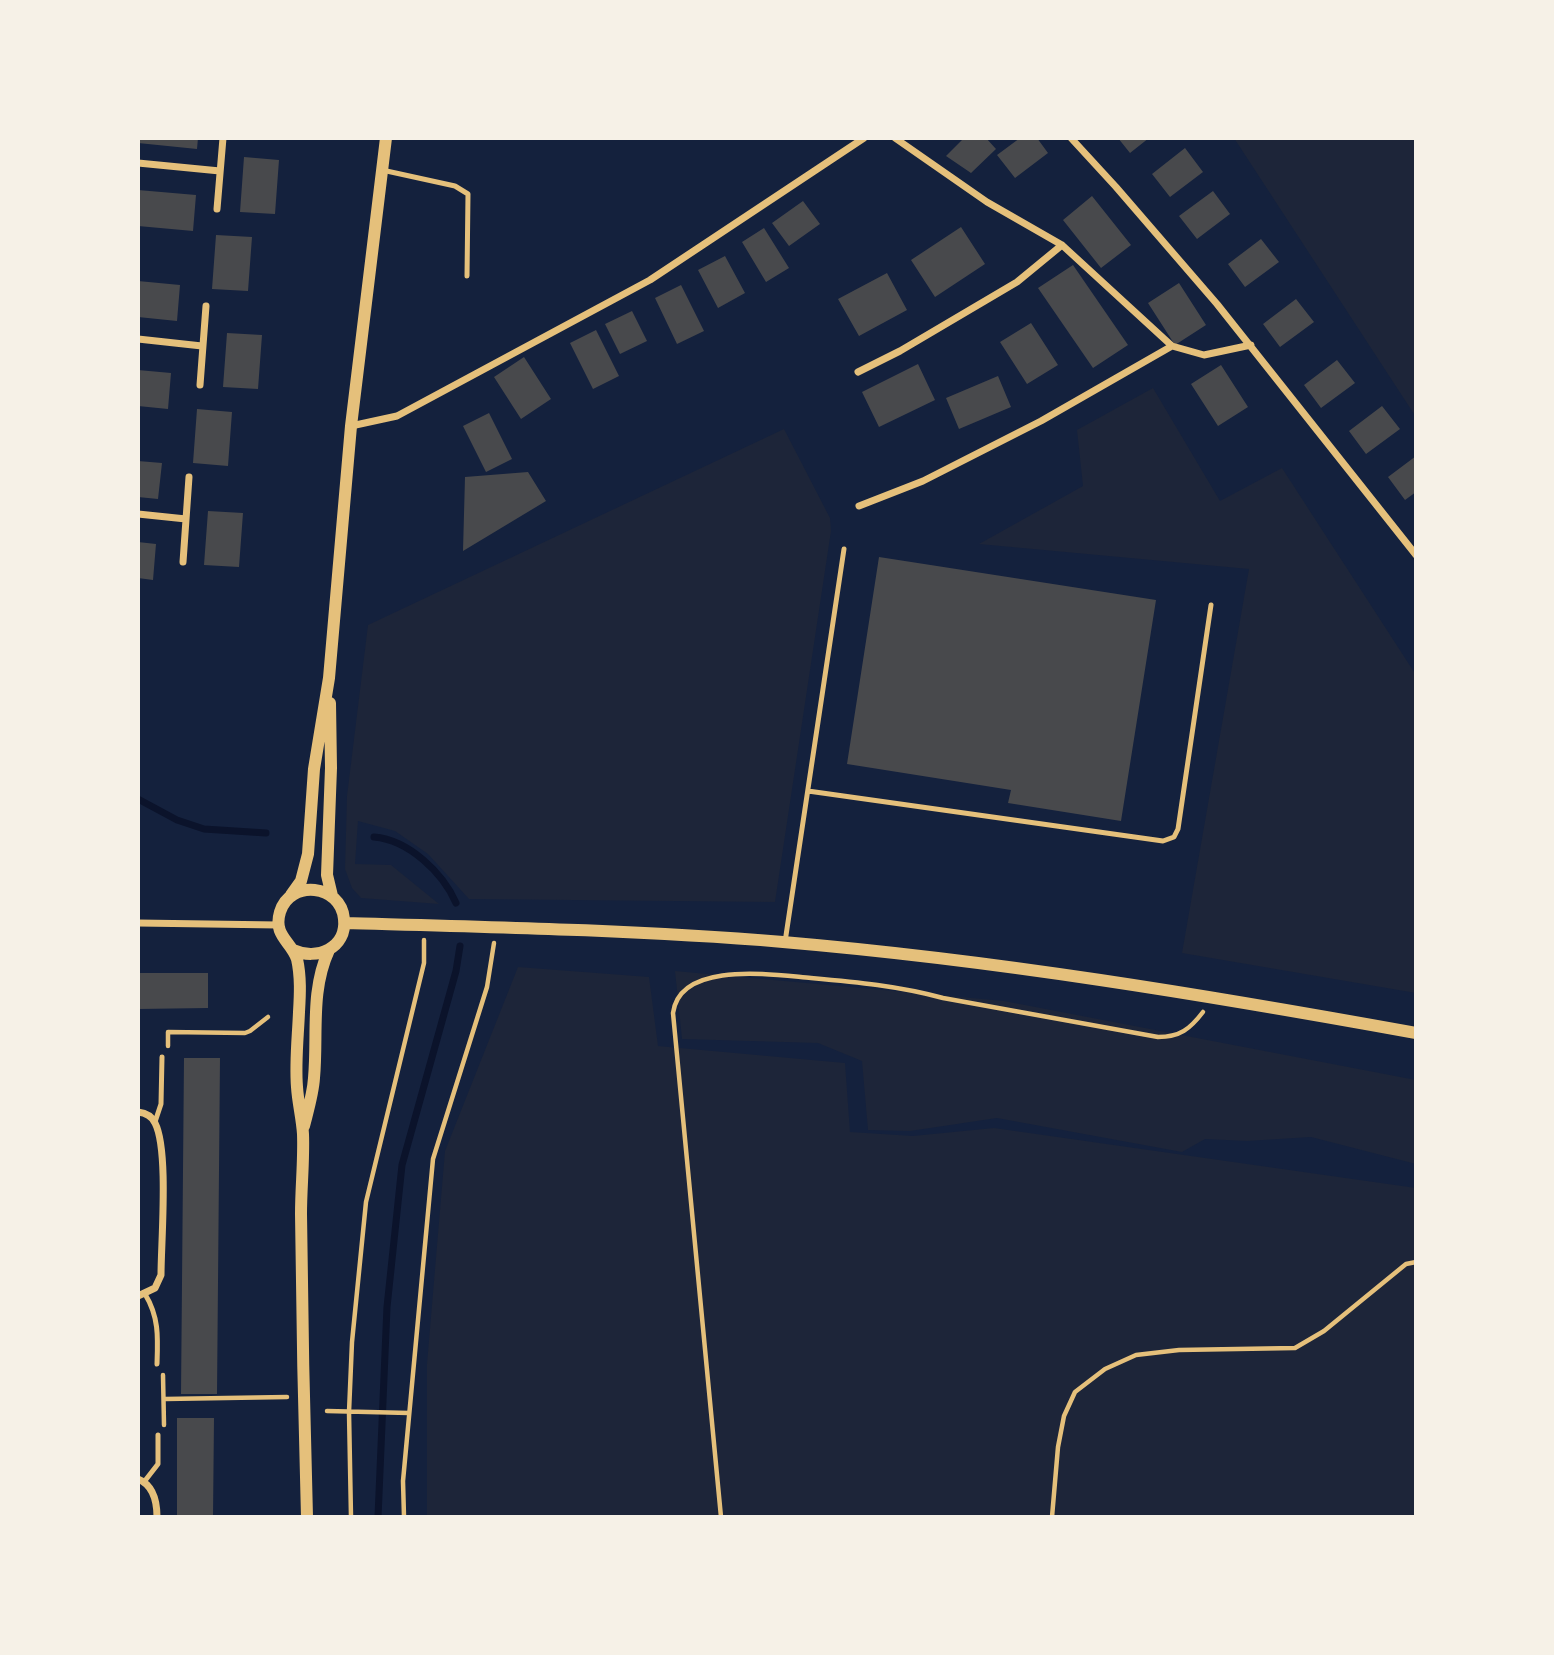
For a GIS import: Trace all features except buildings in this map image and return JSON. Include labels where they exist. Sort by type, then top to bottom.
[{"type":"street","points":[[217,209],[223,138]]},
{"type":"street","points":[[307,1517],[301,1212],[303,1133],[296,1074],[300,985],[293,950],[281,935],[278,925],[283,905],[301,881],[307,863],[314,769],[329,678],[352,426],[386,138]]},
{"type":"street","points":[[352,426],[397,415],[649,280],[864,138]]},
{"type":"street","points":[[895,138],[987,202],[1062,245],[1172,346],[1204,355],[1251,345]]},
{"type":"street","points":[[1071,138],[1251,345],[1416,555]]},
{"type":"street","points":[[138,163],[220,171]]},
{"type":"street","points":[[858,372],[900,351],[1017,282],[1062,245]]},
{"type":"street","points":[[200,386],[206,306]]},
{"type":"street","points":[[138,339],[202,345]]},
{"type":"street","points":[[859,506],[923,481],[1029,427],[1172,346]]},
{"type":"street","points":[[183,562],[189,477]]},
{"type":"street","points":[[138,514],[186,519]]},
{"type":"street","points":[[329,678],[331,768],[327,875],[332,897]]},
{"type":"street","points":[[289,898],[306,889],[324,891],[339,904],[345,923],[343,934],[329,950],[323,964],[316,994],[314,1079],[303,1133]]},
{"type":"street","points":[[138,923],[278,925]]},
{"type":"street","points":[[345,923],[641,932],[785,942],[1155,988],[1416,1033]]},
{"type":"street","points":[[293,950],[311,955],[329,950]]},
{"type":"street","points":[[138,1112],[149,1115],[155,1122],[162,1150],[160,1275],[155,1288],[142,1295]]},
{"type":"street","points":[[141,1481],[151,1492],[157,1505],[157,1517]]},
{"type":"lane","points":[[382,170],[455,186],[468,194],[467,276]]},
{"type":"lane","points":[[785,942],[845,549]]},
{"type":"lane","points":[[808,791],[1163,841],[1174,837],[1178,829],[1211,605]]},
{"type":"lane","points":[[155,1122],[161,1104],[162,1057]]},
{"type":"lane","points":[[142,1295],[153,1307],[158,1325],[157,1364]]},
{"type":"lane","points":[[141,1481],[158,1464],[158,1435]]},
{"type":"path","points":[[351,1517],[349,1412],[352,1342],[366,1202],[424,963],[424,940]]},
{"type":"path","points":[[404,1517],[403,1481],[433,1159],[487,987],[495,940]]},
{"type":"path","points":[[721,1517],[673,1013],[674,1003],[679,997],[700,981],[747,973],[908,989],[943,998],[1158,1037],[1172,1037],[1183,1033],[1203,1012],[1190,1010]]},
{"type":"path","points":[[162,1057],[168,1051],[169,1032],[245,1033],[268,1017]]},
{"type":"path","points":[[1052,1517],[1058,1447],[1065,1416],[1075,1392],[1105,1368],[1136,1354],[1179,1350],[1295,1348],[1324,1331],[1406,1264],[1416,1262]]},
{"type":"path","points":[[157,1364],[163,1370],[164,1399],[164,1425],[158,1435]]},
{"type":"path","points":[[164,1399],[287,1398]]},
{"type":"path","points":[[327,1410],[409,1413]]},
{"type":"shaded area","points":[[1234,138],[1416,138],[1416,413],[1414,414]]},
{"type":"shaded area","points":[[1153,388],[1220,501],[1282,468],[1416,675],[1416,993],[1182,953],[1249,569],[979,544],[1083,486],[1077,430]]},
{"type":"shaded area","points":[[784,429],[830,518],[831,531],[775,902],[469,899],[428,854],[395,831],[358,821],[355,864],[391,865],[439,904],[361,898],[352,888],[345,869],[347,796],[368,625]]},
{"type":"shaded area","points":[[518,967],[649,977],[658,1046],[845,1063],[850,1132],[913,1136],[994,1128],[1416,1188],[1416,1517],[427,1517],[427,1364],[445,1151]]},
{"type":"shaded area","points":[[675,971],[1004,1001],[1416,1080],[1416,1164],[1311,1137],[1247,1141],[1205,1139],[1182,1152],[997,1118],[910,1131],[868,1130],[862,1061],[818,1043],[682,1039]]},
{"type":"waterway","points":[[138,799],[177,820],[204,829],[266,833]]},
{"type":"waterway","points":[[374,837],[387,839],[412,851],[443,880],[456,903]]},
{"type":"waterway","points":[[378,1517],[387,1307],[402,1165],[456,971],[460,946]]}]
